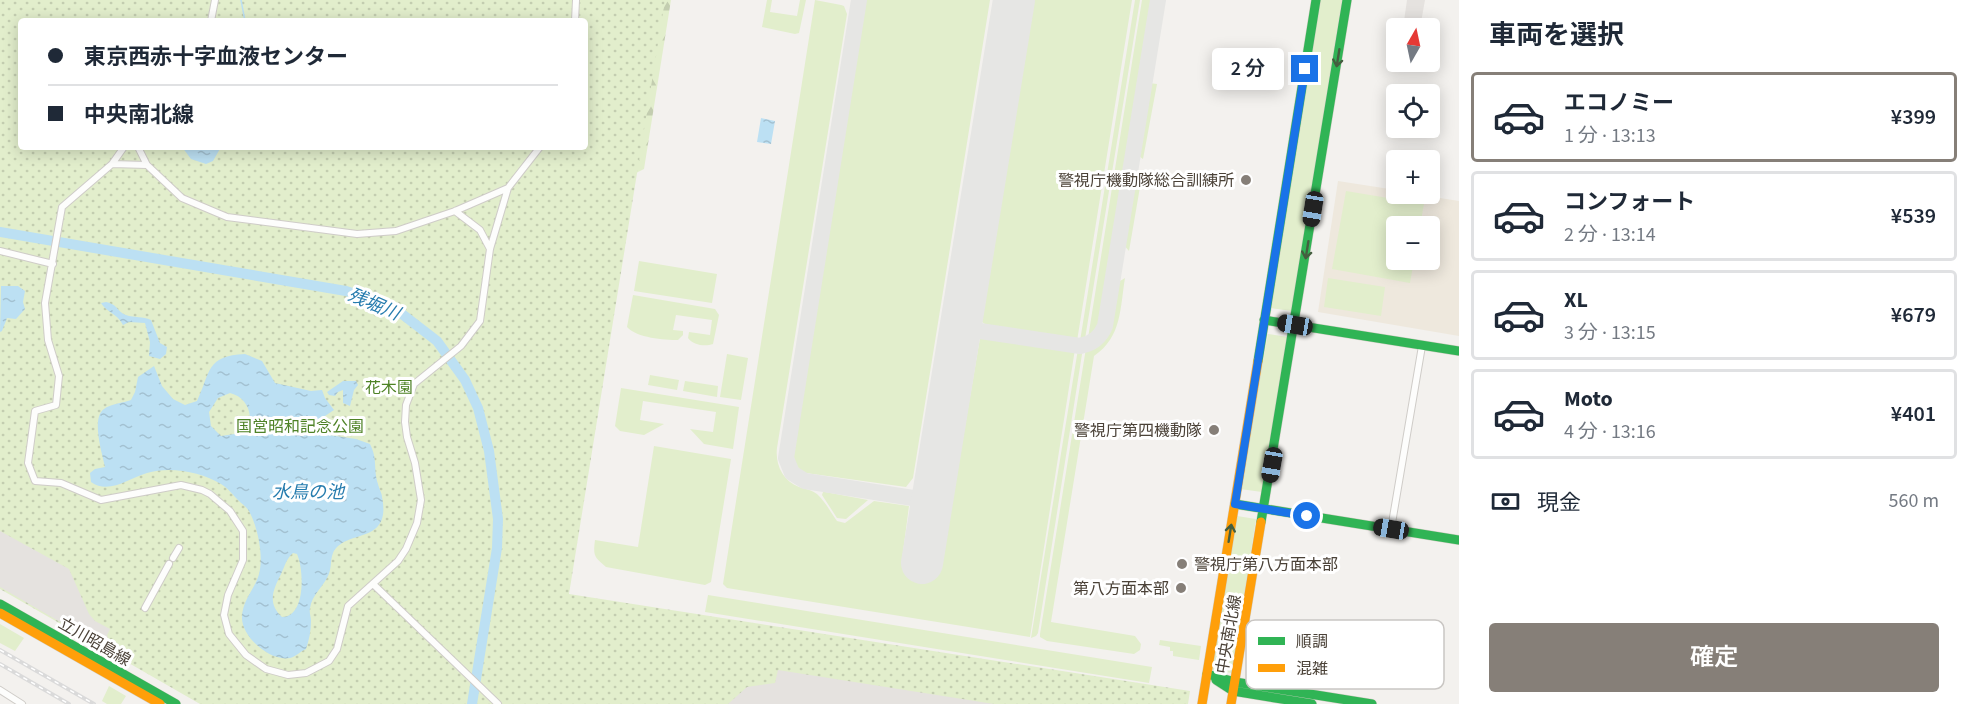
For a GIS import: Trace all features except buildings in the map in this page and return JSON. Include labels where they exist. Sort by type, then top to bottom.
[{"type":"main road","name":"中央南北線","points":[[1202,704],[1316,0]]},
{"type":"main road","name":"中央南北線","points":[[1231,704],[1347,0]]},
{"type":"main road","points":[[1264,320],[1459,351]]},
{"type":"main road","points":[[1235,504],[1459,540]]},
{"type":"main road","name":"立川昭島線","points":[[0,604],[176,704]]},
{"type":"main road","name":"立川昭島線","points":[[0,613],[160,704]]},
{"type":"main road","points":[[1207,674],[1234,687],[1312,704]]},
{"type":"main road","points":[[1234,687],[1246,688]]},
{"type":"main road","points":[[1250,689],[1372,704]]},
{"type":"street","points":[[212,18],[215,0]]},
{"type":"street","points":[[575,18],[576,0]]},
{"type":"street","points":[[122,150],[112,164],[62,207],[45,303],[48,340],[59,376],[56,405],[35,411],[28,463],[35,481],[61,483],[100,500],[181,485],[202,490],[230,511],[243,531],[243,560],[228,595],[224,615],[229,634],[246,656],[266,669],[288,675],[306,673],[329,661],[337,649],[348,606],[398,561],[406,549],[417,523],[421,500],[415,463],[407,436],[406,405],[414,384],[461,346],[480,321],[490,249],[508,188],[538,150]]},
{"type":"street","points":[[140,150],[147,165],[182,198],[227,217],[357,234],[396,231],[455,211],[508,188]]},
{"type":"street","points":[[112,164],[147,165]]},
{"type":"street","points":[[455,211],[480,230],[490,249]]},
{"type":"street","points":[[0,251],[53,264]]},
{"type":"street","points":[[1391,529],[1422,345]]},
{"type":"street","points":[[145,608],[179,548]]},
{"type":"street","points":[[373,584],[498,704]]},
{"type":"street","points":[[0,690],[22,704]]},
{"type":"shaded area","points":[[1407,0],[1425,0],[1422,18],[1404,18]]},
{"type":"shaded area","points":[[1338,181],[1386,188],[1386,204],[1440,204],[1440,198],[1459,201],[1459,336],[1318,312]]},
{"type":"shaded area","points":[[0,531],[69,569],[89,614],[95,621],[110,629],[103,647],[0,587]]},
{"type":"shaded area","points":[[778,670],[994,704],[728,704],[747,687],[775,683]]},
{"type":"green space","name":"国営昭和記念公園","points":[[0,0],[665,0],[569,594],[1190,691],[1188,704],[200,704],[0,589]]},
{"type":"green space","points":[[652,0],[671,0],[644,169],[636,173]]},
{"type":"green space","points":[[767,0],[772,0],[770,12],[797,16],[800,0],[806,0],[799,33],[762,27]]},
{"type":"green space","points":[[815,0],[844,6],[847,14],[777,448],[777,460],[781,472],[793,484],[817,494],[837,521],[845,523],[874,501],[909,506],[902,560],[941,567],[980,338],[986,335],[1075,349],[1030,637],[727,588],[723,584]]},
{"type":"green space","points":[[866,0],[990,0],[913,478],[906,487],[806,473],[799,469],[792,457]]},
{"type":"green space","points":[[1033,0],[1132,0],[1077,341],[989,327],[982,322]]},
{"type":"green space","points":[[1135,0],[1140,0],[1085,339],[1080,341]]},
{"type":"green space","points":[[1142,0],[1152,0],[1101,317],[1097,329],[1088,338]]},
{"type":"green space","points":[[1320,0],[1342,0],[1292,311],[1270,308]]},
{"type":"green space","points":[[1149,83],[1157,84],[1143,159],[1136,154]]},
{"type":"green space","points":[[1140,187],[1129,251],[1122,243],[1131,191]]},
{"type":"green space","points":[[1346,191],[1386,198],[1386,204],[1424,204],[1422,216],[1386,216],[1386,270],[1412,270],[1410,283],[1332,269]]},
{"type":"green space","points":[[639,261],[717,274],[712,303],[634,291]]},
{"type":"green space","points":[[1125,278],[1115,331],[1110,340],[1094,356],[1051,622],[1135,636],[1141,644],[1140,650],[1134,654],[1047,641],[1040,637],[1086,348],[1095,344],[1106,330],[1115,284]]},
{"type":"green space","points":[[1328,278],[1385,287],[1381,316],[1324,307]]},
{"type":"green space","points":[[633,295],[715,309],[719,315],[713,344],[699,345],[688,338],[689,332],[710,335],[712,320],[676,315],[673,330],[683,331],[683,335],[678,340],[651,338],[631,331],[627,327]]},
{"type":"green space","points":[[1268,334],[1288,337],[1262,492],[1240,489]]},
{"type":"green space","points":[[1083,348],[1038,633],[1031,638],[1078,349]]},
{"type":"green space","points":[[727,354],[748,358],[741,400],[720,397]]},
{"type":"green space","points":[[650,375],[679,380],[677,390],[648,385]]},
{"type":"green space","points":[[685,381],[718,386],[717,397],[683,391]]},
{"type":"green space","points":[[621,388],[739,407],[733,449],[704,444],[690,429],[713,432],[716,412],[643,401],[640,420],[664,424],[644,435],[620,431],[615,426]]},
{"type":"green space","points":[[654,446],[731,459],[711,582],[705,585],[606,567],[595,556],[595,540],[638,547]]},
{"type":"green space","points":[[823,492],[868,500],[846,519],[837,518],[822,495]]},
{"type":"green space","points":[[1237,516],[1256,519],[1232,673],[1211,670]]},
{"type":"green space","points":[[708,595],[1152,667],[1149,683],[705,612]]},
{"type":"green space","points":[[0,624],[24,638],[15,651],[0,643]]},
{"type":"green space","points":[[1160,640],[1201,646],[1199,660],[1173,656],[1170,647],[1159,645]]},
{"type":"green space","points":[[109,686],[126,696],[121,704],[107,704],[102,701]]},
{"type":"water","points":[[761,118],[775,121],[771,144],[757,142]]},
{"type":"water","points":[[184,150],[219,150],[213,161],[206,164],[191,159]]},
{"type":"water","points":[[1,286],[18,286],[25,291],[23,302],[25,309],[16,319],[7,318],[0,332]]},
{"type":"water","points":[[106,302],[126,315],[151,320],[160,343],[167,347],[166,354],[160,359],[149,356],[150,342],[145,323],[129,322],[123,325],[101,303]]},
{"type":"water","name":"水鳥の池","points":[[245,354],[262,361],[275,383],[311,391],[322,390],[334,410],[322,418],[319,424],[329,435],[356,439],[370,444],[382,495],[383,512],[380,523],[374,530],[339,545],[333,553],[328,576],[311,603],[311,628],[306,649],[290,658],[274,656],[258,647],[243,625],[244,608],[257,580],[261,564],[260,546],[249,511],[226,487],[204,476],[175,470],[147,473],[105,487],[91,482],[90,473],[95,469],[105,467],[98,436],[100,414],[110,406],[131,400],[138,377],[154,366],[162,386],[173,399],[185,405],[197,401],[208,373],[216,362],[232,355]],"holes":[[[230,393],[238,396],[244,402],[250,417],[241,433],[221,436],[211,426],[209,412],[218,398]],[[293,553],[297,554],[301,570],[301,591],[295,609],[290,615],[282,617],[274,607],[273,596],[286,563]]]},
{"type":"water","points":[[343,381],[356,381],[358,385],[354,390],[350,406],[343,403],[343,390],[335,396],[327,392]]},
{"type":"waterway","points":[[241,0],[244,18]]},
{"type":"waterway","name":"残堀川","points":[[0,232],[346,291],[368,298],[402,314],[437,341],[465,380],[478,408],[489,451],[498,519],[497,548],[472,704]]},
{"type":"taxiway","points":[[859,0],[786,458],[792,473],[805,481],[932,501]]},
{"type":"taxiway","points":[[960,328],[1080,346],[1088,344],[1101,334],[1105,326],[1158,0]]},
{"type":"runway","points":[[922,563],[1014,0]]},
{"type":"railway","points":[[0,650],[94,704]]},
{"type":"railway","points":[[0,664],[69,704]]},
{"type":"traffic: fast","points":[[1258,361],[1316,0]]},
{"type":"traffic: fast","points":[[1261,522],[1347,0]]},
{"type":"traffic: fast","points":[[1264,320],[1459,351]]},
{"type":"traffic: fast","points":[[1235,504],[1459,540]]},
{"type":"traffic: fast","points":[[0,604],[176,704]]},
{"type":"traffic: fast","points":[[1207,674],[1246,684]]},
{"type":"traffic: fast","points":[[1216,680],[1233,691],[1312,704]]},
{"type":"traffic: fast","points":[[1279,689],[1372,704]]},
{"type":"traffic: slow","points":[[1202,704],[1258,361]]},
{"type":"traffic: slow","points":[[1231,704],[1261,522]]},
{"type":"traffic: slow","points":[[0,613],[160,704]]},
{"type":"place","name":"警視庁機動隊総合訓練所","points":[[1246,180]]},
{"type":"place","name":"警視庁第四機動隊","points":[[1214,430]]},
{"type":"place","name":"警視庁第八方面本部","points":[[1182,564]]},
{"type":"place","name":"第八方面本部","points":[[1181,588]]},
{"type":"route","points":[[1305,69],[1235,504],[1307,516]]},
{"type":"park label","name":"花木園","points":[[389,387]]}]
